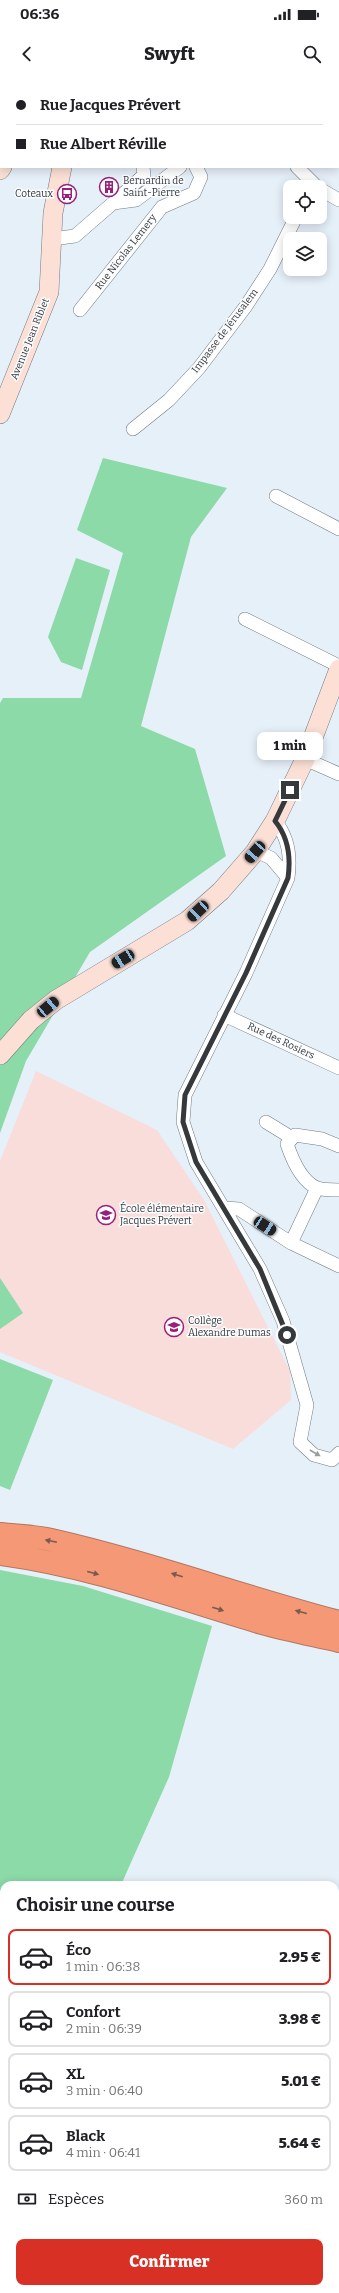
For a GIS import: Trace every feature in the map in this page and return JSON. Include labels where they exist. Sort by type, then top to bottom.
[{"type":"highway","points":[[0,1534],[50,1540],[164,1570],[266,1603],[339,1622]]},
{"type":"highway","points":[[0,1554],[45,1560],[159,1591],[264,1623],[339,1641]]},
{"type":"street","name":"Avenue Jean Riblet","points":[[0,414],[49,292],[53,213],[62,168]]},
{"type":"street","points":[[52,239],[76,236],[144,175],[142,168]]},
{"type":"street","points":[[113,203],[136,200],[179,168]]},
{"type":"street","name":"Rue Nicolas Lemery","points":[[80,310],[162,207],[194,193],[201,177],[196,168]]},
{"type":"street","points":[[298,168],[309,180]]},
{"type":"street","points":[[327,193],[339,200]]},
{"type":"street","name":"Impasse de Jérusalem","points":[[133,429],[169,400],[199,368],[246,306],[270,269],[292,224]]},
{"type":"street","points":[[276,496],[339,529]]},
{"type":"street","points":[[245,619],[339,666]]},
{"type":"street","points":[[0,1055],[31,1020],[56,1000],[187,922],[221,891],[256,851],[275,821],[305,759],[339,669]]},
{"type":"street","points":[[305,759],[339,774]]},
{"type":"street","points":[[275,821],[284,832],[290,862],[288,878],[246,973],[185,1095],[183,1122],[196,1162],[225,1208],[260,1269],[283,1321],[307,1405],[300,1442],[314,1455],[336,1457]]},
{"type":"street","points":[[256,851],[271,858],[288,878]]},
{"type":"street","name":"Rue des Rosiers","points":[[224,1015],[339,1068]]},
{"type":"street","points":[[266,1122],[292,1138]]},
{"type":"street","points":[[339,1146],[322,1139],[295,1135],[287,1144],[292,1159],[307,1180],[317,1188],[339,1190]]},
{"type":"street","points":[[291,1243],[317,1188]]},
{"type":"street","points":[[225,1208],[239,1209],[291,1243],[339,1266]]},
{"type":"shaded area","points":[[36,1071],[157,1130],[204,1200],[290,1371],[291,1400],[233,1449],[0,1352],[0,1161]]},
{"type":"green space","points":[[103,458],[227,488],[191,537],[141,726],[195,749],[226,856],[90,952],[26,1061],[0,1133],[0,703],[3,698],[81,698],[123,553],[77,530]]},
{"type":"green space","points":[[76,558],[110,570],[82,670],[61,662],[48,637]]},
{"type":"green space","points":[[0,1278],[23,1313],[0,1329]]},
{"type":"green space","points":[[0,1359],[53,1380],[10,1490],[0,1486]]},
{"type":"green space","points":[[0,1570],[83,1586],[212,1626],[169,1777],[123,1881],[0,1881]]},
{"type":"place","name":"Bernardin de Saint-Pierre","points":[[109,187]]},
{"type":"place","name":"Coteaux","points":[[67,194]]},
{"type":"place","name":"École élémentaire Jacques Prévert","points":[[106,1215]]},
{"type":"place","name":"Collège Alexandre Dumas","points":[[174,1327]]},
{"type":"route","points":[[287,1335],[283,1321],[260,1269],[225,1208],[196,1162],[190,1148],[183,1122],[185,1095],[246,973],[288,878],[290,862],[284,832],[275,821],[290,790]]}]
